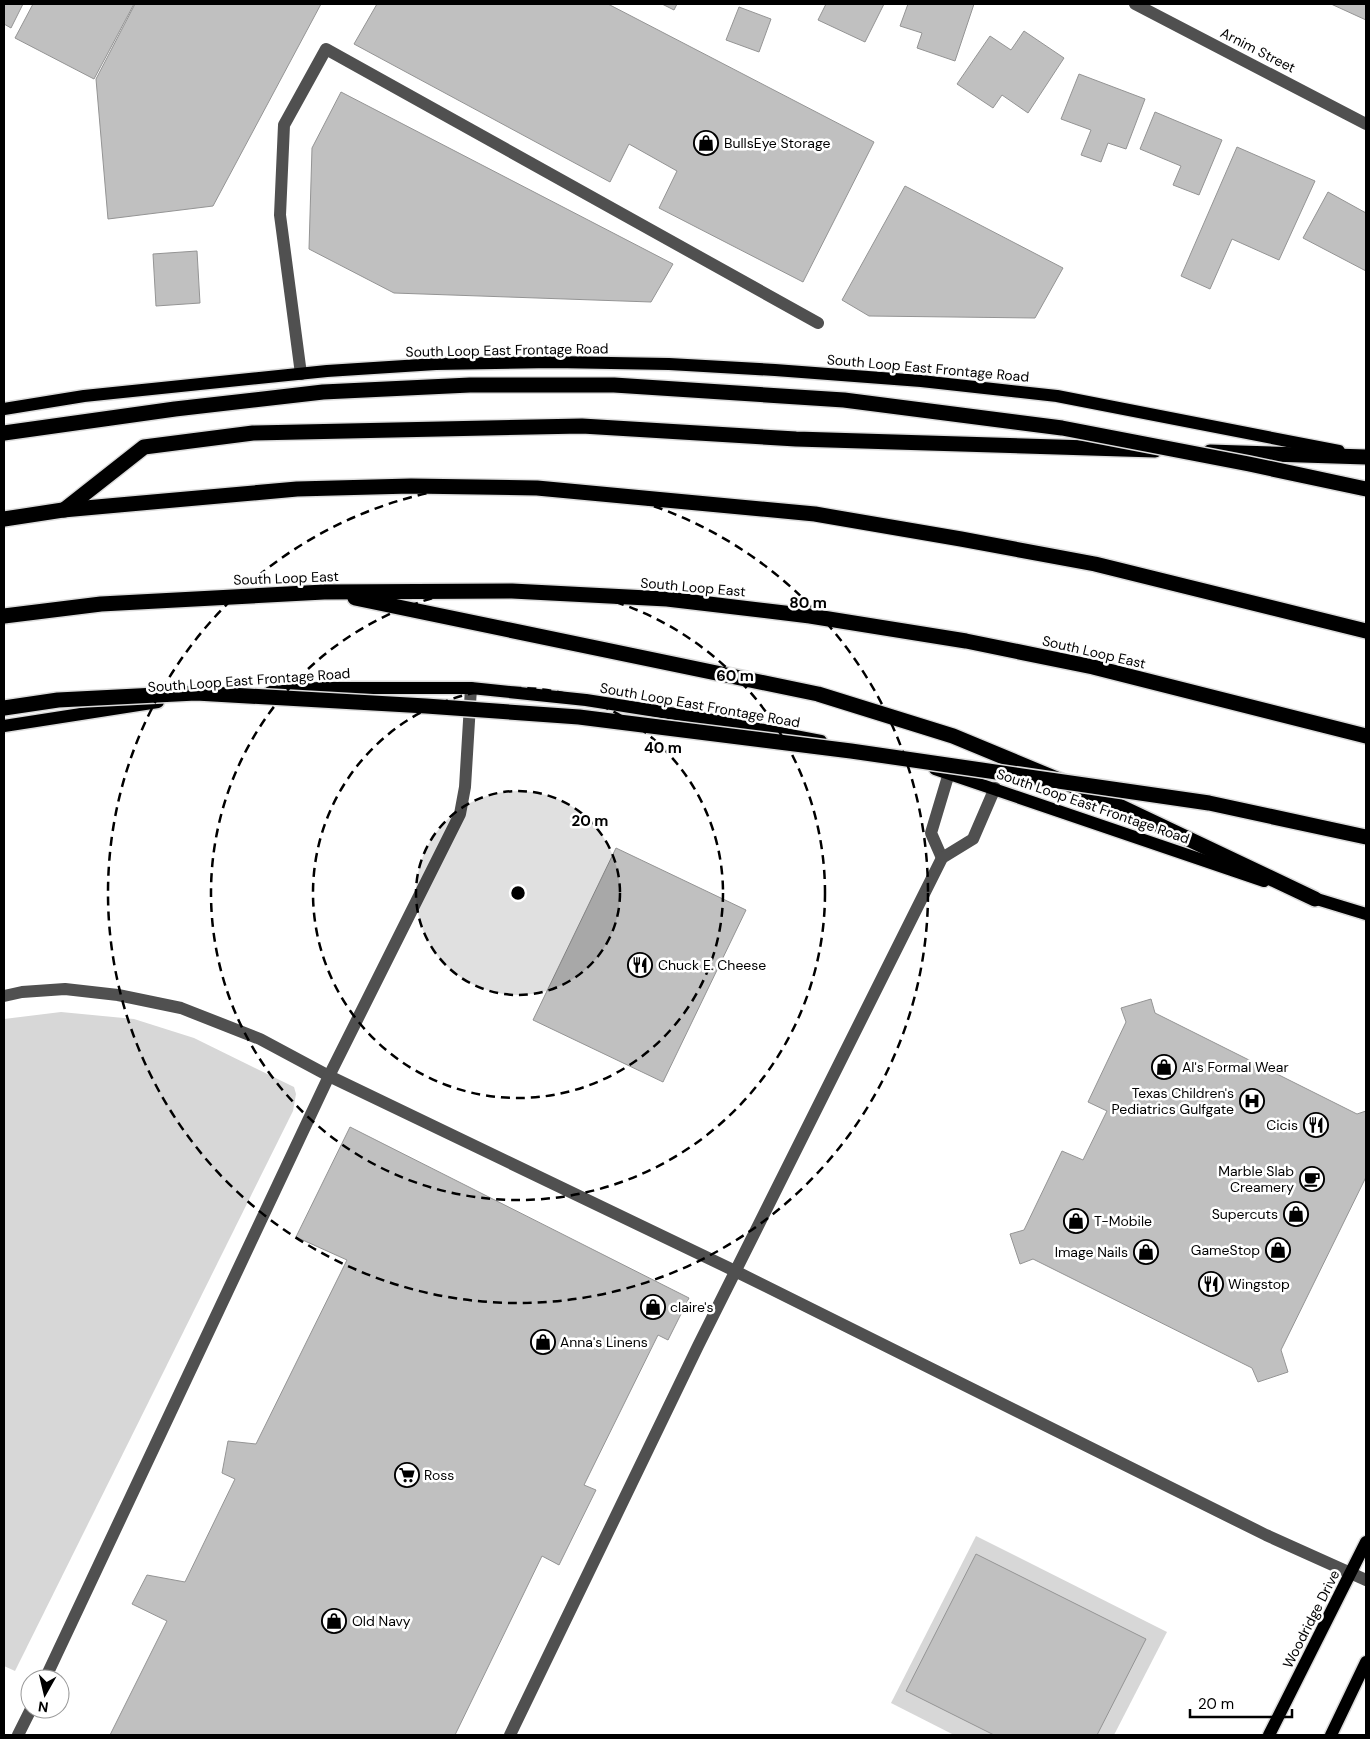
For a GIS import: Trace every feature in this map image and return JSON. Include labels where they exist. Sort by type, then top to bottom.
[{"type":"highway","points":[[4,434],[175,409],[323,392],[470,385],[614,385],[844,400],[1062,428],[1366,489]]},
{"type":"highway","points":[[63,510],[144,447],[253,433],[582,426],[796,438],[1366,457]]},
{"type":"highway","points":[[4,519],[63,510],[297,489],[411,486],[537,488],[814,514],[1086,562],[1235,597],[1366,631]]},
{"type":"highway","name":"South Loop East","points":[[4,616],[101,604],[324,592],[512,591],[667,600],[810,616],[966,641],[1094,667],[1366,736]]},
{"type":"highway","points":[[324,592],[827,697],[953,736],[1100,797],[1315,899]]},
{"type":"highway","points":[[4,708],[58,700],[196,693],[579,717],[851,751],[1199,801],[1366,837]]},
{"type":"main road","name":"South Loop East Frontage Road","points":[[4,409],[84,396],[300,374],[436,364],[552,362],[669,364],[921,381],[1057,396],[1366,457]]},
{"type":"main road","name":"South Loop East Frontage Road","points":[[4,726],[148,702],[308,689],[471,688],[586,700],[707,719],[836,744],[950,773],[1315,899],[1366,914]]},
{"type":"main road","name":"Woodridge Drive","points":[[1269,1735],[1366,1542]]},
{"type":"main road","points":[[1331,1735],[1366,1662]]},
{"type":"street","name":"Arnim Street","points":[[1136,4],[1366,124]]},
{"type":"street","points":[[300,374],[280,215],[284,125],[326,49],[818,323]]},
{"type":"street","points":[[50,1669],[330,1076],[460,814],[465,787],[471,688]]},
{"type":"street","points":[[942,858],[931,833],[950,773]]},
{"type":"street","points":[[510,1735],[735,1271],[942,858],[973,839],[995,788]]},
{"type":"street","points":[[4,996],[22,992],[65,989],[118,995],[181,1008],[260,1039],[330,1076],[735,1271],[1266,1535],[1366,1580]]},
{"type":"street","points":[[18,1735],[26,1719]]},
{"type":"shaded area","points":[[61,1012],[134,1019],[194,1038],[294,1087],[296,1094],[293,1111],[15,1671],[4,1666],[4,1019]]},
{"type":"shaded area","points":[[976,1536],[1167,1632],[1114,1735],[954,1735],[891,1703]]},
{"type":"building","points":[[4,4],[23,4],[11,28],[4,24]]},
{"type":"building","points":[[33,4],[134,4],[94,79],[15,38]]},
{"type":"building","points":[[135,4],[321,4],[213,206],[108,219],[96,79]]},
{"type":"building","name":"BullsEye Storage","points":[[377,4],[608,4],[874,142],[803,282],[659,208],[677,171],[629,144],[610,182],[354,44]]},
{"type":"building","points":[[662,4],[677,4],[674,10]]},
{"type":"building","points":[[826,4],[884,4],[865,42],[818,20]]},
{"type":"building","points":[[908,4],[974,4],[955,61],[917,48],[922,33],[900,26]]},
{"type":"building","points":[[1331,4],[1366,4],[1366,20]]},
{"type":"building","points":[[739,7],[771,19],[759,52],[726,40]]},
{"type":"building","points":[[1024,31],[1064,58],[1028,113],[1002,95],[993,108],[957,84],[990,36],[1011,50]]},
{"type":"building","points":[[1079,74],[1145,99],[1126,149],[1108,143],[1101,162],[1081,155],[1091,130],[1061,119]]},
{"type":"building","points":[[341,92],[673,264],[651,302],[394,293],[309,249],[312,148]]},
{"type":"building","points":[[1155,112],[1222,140],[1199,195],[1173,185],[1181,166],[1140,149]]},
{"type":"building","points":[[1237,147],[1315,181],[1279,260],[1232,239],[1210,289],[1181,276]]},
{"type":"building","points":[[905,186],[1063,268],[1035,318],[869,316],[842,300]]},
{"type":"building","points":[[1328,192],[1366,213],[1366,271],[1303,238]]},
{"type":"building","points":[[197,251],[200,303],[156,306],[153,254]]},
{"type":"building","name":"Chuck E. Cheese","points":[[616,848],[746,910],[663,1082],[533,1020]]},
{"type":"building","points":[[1151,999],[1155,1013],[1357,1114],[1366,1111],[1366,1177],[1281,1350],[1288,1372],[1258,1382],[1252,1368],[1033,1259],[1020,1264],[1010,1234],[1024,1230],[1062,1151],[1083,1160],[1107,1111],[1088,1102],[1126,1022],[1121,1008]]},
{"type":"building","points":[[350,1127],[689,1298],[668,1340],[658,1335],[584,1485],[596,1490],[559,1565],[542,1556],[455,1735],[110,1735],[167,1621],[132,1604],[147,1575],[185,1582],[235,1479],[222,1473],[228,1441],[256,1444],[347,1260],[296,1237]]},
{"type":"building","points":[[976,1554],[1146,1639],[1097,1735],[994,1735],[906,1691]]},
{"type":"place","name":"BullsEye Storage","points":[[706,143]]},
{"type":"place","name":"Chuck E. Cheese","points":[[640,965]]},
{"type":"place","name":"Al's Formal Wear","points":[[1164,1067]]},
{"type":"place","name":"Texas Children's Pediatrics Gulfgate","points":[[1252,1101]]},
{"type":"place","name":"Cicis","points":[[1316,1125]]},
{"type":"place","name":"Marble Slab Creamery","points":[[1312,1179]]},
{"type":"place","name":"Supercuts","points":[[1296,1214]]},
{"type":"place","name":"T-Mobile","points":[[1076,1221]]},
{"type":"place","name":"GameStop","points":[[1278,1250]]},
{"type":"place","name":"Image Nails","points":[[1146,1252]]},
{"type":"place","name":"Wingstop","points":[[1211,1284]]},
{"type":"place","name":"claire's","points":[[653,1307]]},
{"type":"place","name":"Anna's Linens","points":[[543,1342]]},
{"type":"place","name":"Ross","points":[[407,1475]]},
{"type":"place","name":"Old Navy","points":[[334,1621]]}]
